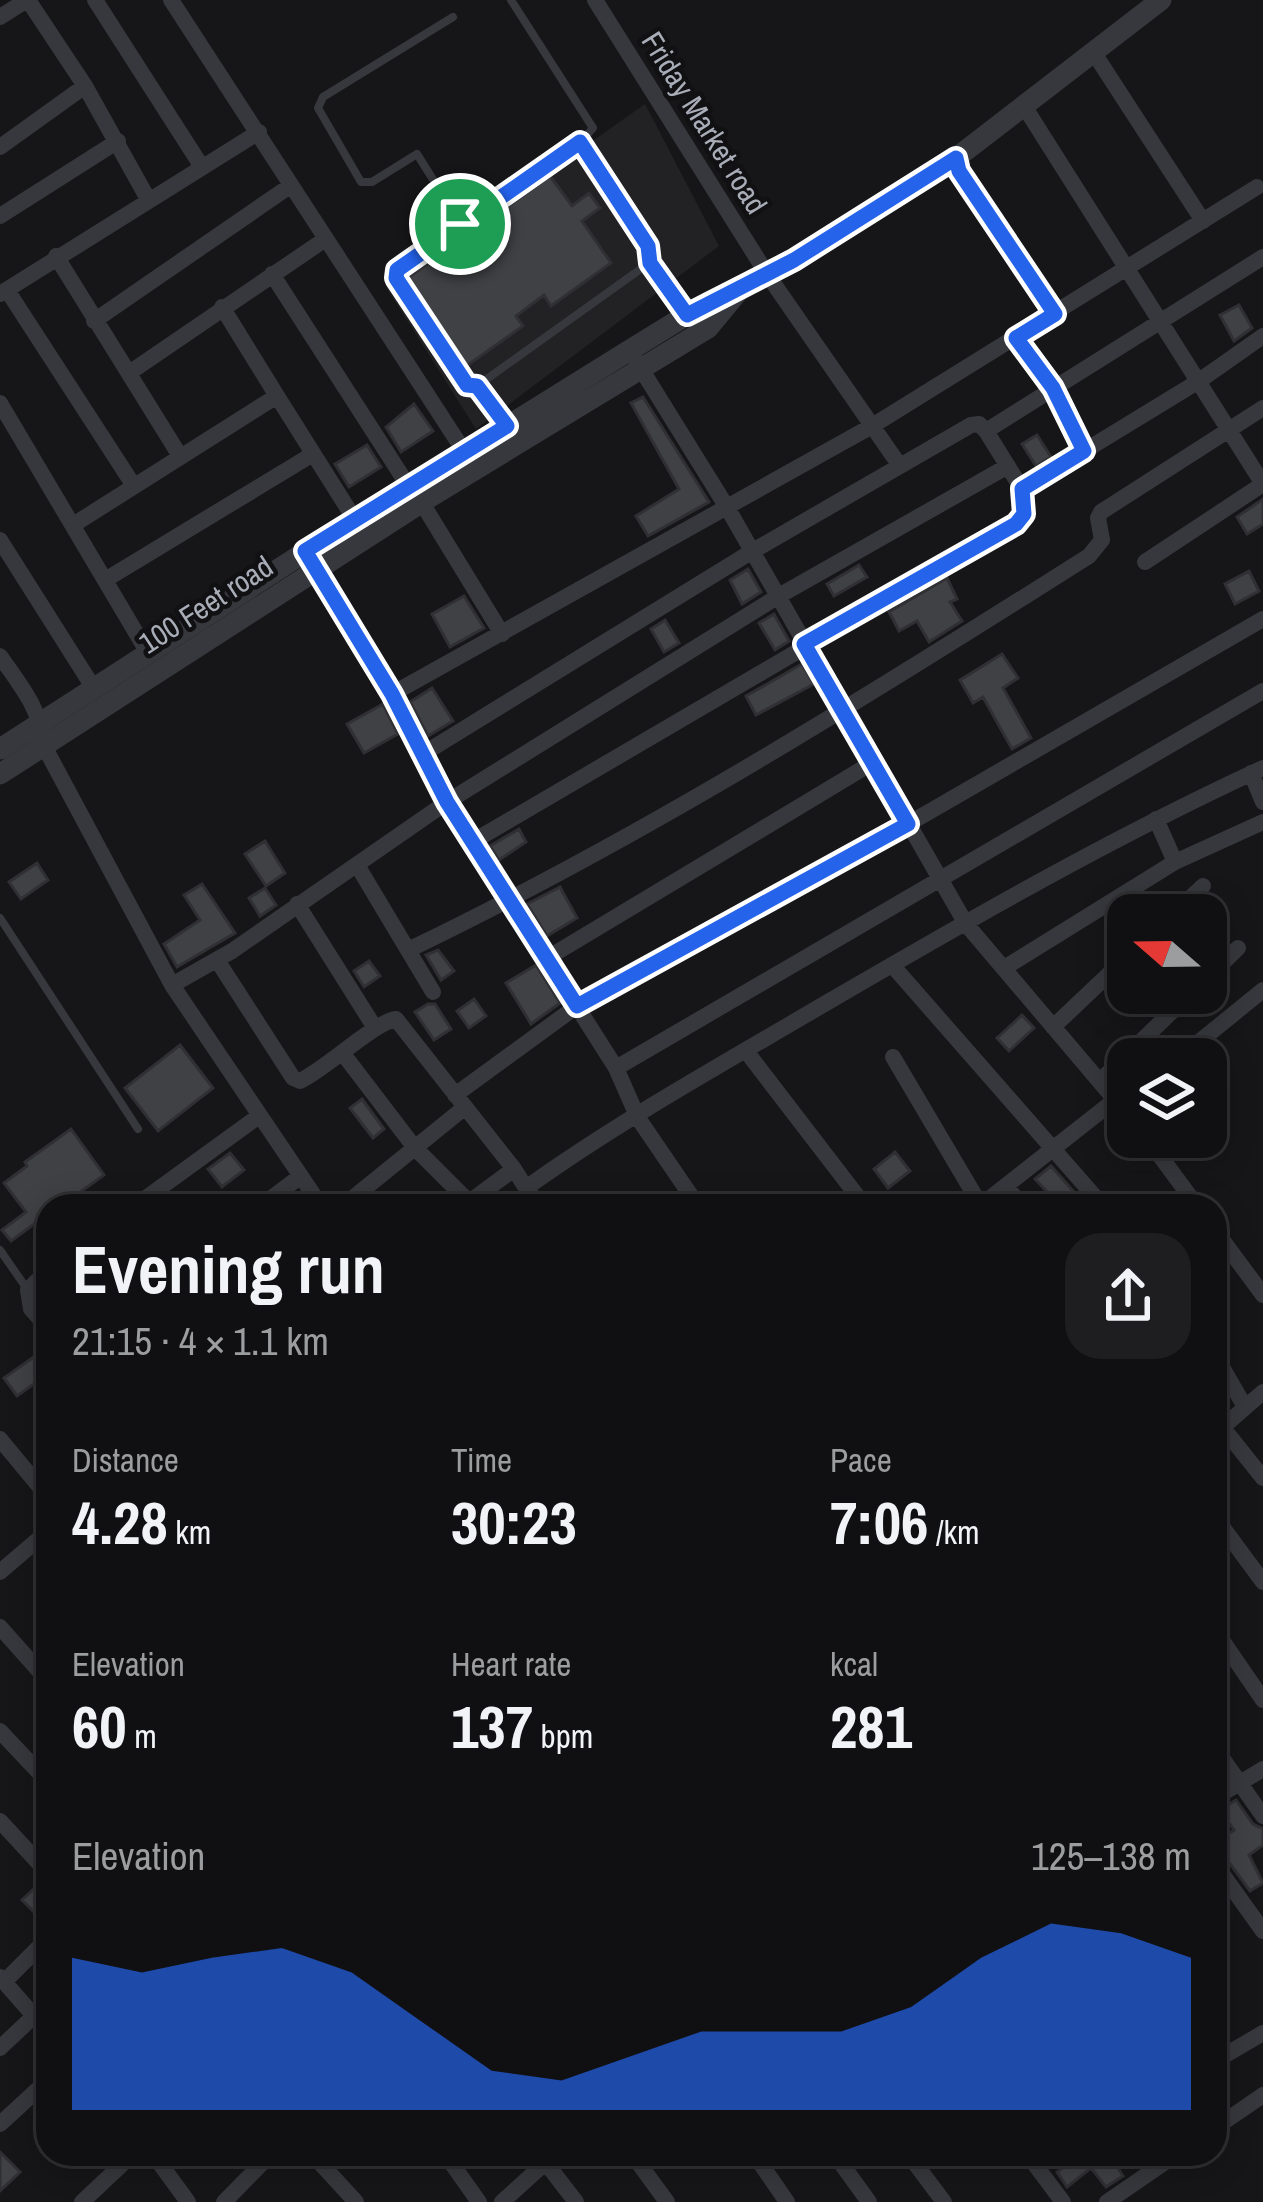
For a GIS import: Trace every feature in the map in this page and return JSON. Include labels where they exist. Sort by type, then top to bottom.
[{"type":"street","points":[[0,17],[28,0],[86,86],[148,199]]},
{"type":"street","points":[[95,0],[202,167]]},
{"type":"street","points":[[171,0],[470,461]]},
{"type":"street","name":"Friday Market road","points":[[596,0],[767,274],[900,466]]},
{"type":"street","name":"100 Feet road","points":[[0,749],[148,653],[310,561],[635,359],[687,315],[767,274],[956,158],[1161,0]]},
{"type":"street","points":[[1094,53],[1203,221]]},
{"type":"street","points":[[0,147],[86,86]]},
{"type":"street","points":[[1024,106],[1263,484],[1145,562]]},
{"type":"street","points":[[134,486],[3,292],[259,132]]},
{"type":"street","points":[[0,216],[118,142]]},
{"type":"street","points":[[956,158],[959,171],[1055,314]]},
{"type":"street","points":[[94,321],[290,186]]},
{"type":"street","points":[[392,694],[872,426],[1257,187]]},
{"type":"street","points":[[129,373],[324,240]]},
{"type":"street","points":[[56,256],[180,456]]},
{"type":"street","points":[[986,431],[1263,257]]},
{"type":"street","points":[[272,274],[502,634]]},
{"type":"street","name":"100 Feet road","points":[[470,461],[507,426],[635,359],[708,328],[741,288]]},
{"type":"street","points":[[222,308],[355,520]]},
{"type":"street","points":[[1022,489],[1199,381],[1263,336]]},
{"type":"street","points":[[1016,338],[1053,388],[1084,451]]},
{"type":"street","points":[[635,359],[728,509],[966,924],[1107,1090]]},
{"type":"street","points":[[74,525],[277,396]]},
{"type":"street","points":[[0,403],[148,653]]},
{"type":"street","points":[[408,950],[511,901],[843,712],[1089,556],[1102,540],[1097,518],[1101,512],[1263,407]]},
{"type":"street","points":[[423,754],[751,552],[971,425],[979,424],[986,431],[1022,489],[1024,514],[1016,524],[472,842]]},
{"type":"street","points":[[0,443],[16,429]]},
{"type":"street","points":[[105,580],[313,454]]},
{"type":"street","points":[[172,986],[447,802],[777,597],[1008,466]]},
{"type":"street","name":"100 Feet road","points":[[0,774],[310,561],[355,520],[416,495]]},
{"type":"street","points":[[0,540],[93,687]]},
{"type":"street","points":[[310,561],[392,694],[447,802],[549,957],[685,1194]]},
{"type":"street","points":[[358,1194],[415,1148],[460,1101],[577,1006],[908,824],[1263,619]]},
{"type":"street","points":[[0,656],[42,722],[44,746],[172,986],[314,1194]]},
{"type":"street","points":[[616,1068],[1263,691]]},
{"type":"street","points":[[549,957],[872,763]]},
{"type":"street","points":[[526,1188],[636,1112],[1156,819],[1257,771],[1263,802]]},
{"type":"street","points":[[1156,819],[1175,862]]},
{"type":"street","points":[[1004,968],[1175,862],[1263,822]]},
{"type":"street","points":[[357,865],[433,992]]},
{"type":"street","points":[[1194,894],[1203,886]]},
{"type":"street","points":[[297,904],[375,1028]]},
{"type":"street","points":[[1227,959],[1238,948]]},
{"type":"street","points":[[217,959],[292,1078],[300,1081],[344,1055],[375,1028],[396,1019],[531,1194]]},
{"type":"street","points":[[892,965],[1092,1194]]},
{"type":"street","points":[[1054,1027],[1107,976]]},
{"type":"street","points":[[1204,1038],[1263,990]]},
{"type":"street","points":[[1100,1081],[1169,1014]]},
{"type":"street","points":[[746,1051],[857,1194]]},
{"type":"street","points":[[344,1055],[457,1194]]},
{"type":"street","points":[[893,1057],[974,1194]]},
{"type":"street","points":[[996,1194],[1107,1107]]},
{"type":"street","points":[[152,1194],[259,1116]]},
{"type":"street","points":[[1162,1158],[1188,1194]]},
{"type":"street","points":[[480,1194],[514,1169]]},
{"type":"street","points":[[277,1194],[301,1176]]},
{"type":"street","points":[[1006,1186],[1012,1194]]},
{"type":"street","points":[[1227,1246],[1263,1295]]},
{"type":"street","points":[[36,1282],[28,1290],[36,1315]]},
{"type":"street","points":[[1227,1376],[1245,1407]]},
{"type":"street","points":[[1227,1424],[1263,1392]]},
{"type":"street","points":[[0,1439],[36,1482]]},
{"type":"street","points":[[1227,1440],[1263,1478]]},
{"type":"street","points":[[1227,1532],[1263,1582]]},
{"type":"street","points":[[0,1572],[36,1541]]},
{"type":"street","points":[[0,1628],[36,1668]]},
{"type":"street","points":[[1227,1648],[1263,1700]]},
{"type":"street","points":[[0,1731],[36,1769]]},
{"type":"street","points":[[1227,1765],[1263,1816]]},
{"type":"street","points":[[1227,1791],[1263,1768]]},
{"type":"street","points":[[0,1822],[36,1860]]},
{"type":"street","points":[[1227,1881],[1263,1931]]},
{"type":"street","points":[[36,1949],[2,1980],[36,2017]]},
{"type":"street","points":[[0,2048],[34,2015]]},
{"type":"street","points":[[1227,2054],[1263,2033]]},
{"type":"street","points":[[0,2124],[36,2091]]},
{"type":"street","points":[[1227,2120],[1263,2095]]},
{"type":"street","points":[[82,2202],[121,2166]]},
{"type":"street","points":[[162,2166],[188,2202]]},
{"type":"street","points":[[224,2202],[259,2166]]},
{"type":"street","points":[[321,2166],[346,2198]]},
{"type":"street","points":[[453,2166],[478,2202]]},
{"type":"street","points":[[502,2202],[535,2166]]},
{"type":"street","points":[[548,2166],[576,2202]]},
{"type":"street","points":[[641,2166],[667,2202]]},
{"type":"street","points":[[762,2166],[787,2202]]},
{"type":"street","points":[[843,2166],[868,2202]]},
{"type":"street","points":[[917,2166],[944,2202]]},
{"type":"street","points":[[1036,2166],[1063,2202]]},
{"type":"street","points":[[1107,2202],[1160,2166]]},
{"type":"lane","points":[[511,0],[591,122],[592,133],[400,266],[396,278],[467,385],[477,386],[650,263]]},
{"type":"lane","points":[[453,17],[323,97],[318,108],[361,182],[372,182],[417,154],[460,224]]},
{"type":"lane","points":[[580,142],[648,246],[650,263],[687,315]]},
{"type":"lane","points":[[477,386],[507,426]]},
{"type":"lane","points":[[0,919],[138,1129]]},
{"type":"lane","points":[[0,1250],[28,1290]]},
{"type":"shaded area","points":[[645,104],[719,246],[476,429],[386,287]]},
{"type":"building","points":[[550,176],[572,206],[589,193],[600,208],[582,221],[611,263],[551,306],[544,295],[516,316],[523,326],[465,367],[406,279]]},
{"type":"building","points":[[1239,305],[1252,328],[1234,341],[1220,315]]},
{"type":"building","points":[[643,397],[709,502],[648,536],[636,516],[679,489],[631,403]]},
{"type":"building","points":[[414,404],[433,431],[401,452],[386,427]]},
{"type":"building","points":[[1037,435],[1051,457],[1036,466],[1022,444]]},
{"type":"building","points":[[367,445],[381,467],[349,487],[335,464]]},
{"type":"building","points":[[1263,499],[1263,524],[1247,534],[1237,517]]},
{"type":"building","points":[[859,565],[867,577],[834,596],[827,584]]},
{"type":"building","points":[[748,569],[761,592],[742,604],[730,580]]},
{"type":"building","points":[[1249,571],[1259,591],[1235,604],[1225,584]]},
{"type":"building","points":[[947,578],[957,599],[950,602],[962,621],[929,642],[917,621],[899,631],[889,612]]},
{"type":"building","points":[[464,596],[484,628],[450,647],[432,614]]},
{"type":"building","points":[[774,614],[789,641],[775,650],[759,623]]},
{"type":"building","points":[[665,620],[679,643],[664,652],[651,629]]},
{"type":"building","points":[[1002,654],[1018,678],[1003,688],[1031,738],[1012,749],[983,697],[973,703],[960,680]]},
{"type":"building","points":[[802,664],[814,684],[756,715],[746,696]]},
{"type":"building","points":[[432,688],[453,721],[428,736],[410,702]]},
{"type":"building","points":[[383,704],[398,734],[364,753],[347,724]]},
{"type":"building","points":[[519,829],[526,842],[499,860],[490,846]]},
{"type":"building","points":[[265,841],[285,873],[266,886],[245,854]]},
{"type":"building","points":[[37,863],[48,880],[21,899],[9,882]]},
{"type":"building","points":[[202,884],[235,933],[177,967],[164,944],[200,920],[184,895]]},
{"type":"building","points":[[560,887],[577,918],[547,936],[527,904]]},
{"type":"building","points":[[265,888],[276,905],[260,916],[249,898]]},
{"type":"building","points":[[438,950],[454,971],[441,980],[426,955]]},
{"type":"building","points":[[369,961],[380,976],[364,987],[354,971]]},
{"type":"building","points":[[536,965],[560,1003],[531,1024],[506,983]]},
{"type":"building","points":[[474,999],[486,1016],[469,1028],[457,1011]]},
{"type":"building","points":[[435,1004],[451,1029],[434,1040],[415,1012]]},
{"type":"building","points":[[1022,1015],[1034,1028],[1009,1051],[997,1038]]},
{"type":"building","points":[[180,1045],[213,1088],[158,1131],[125,1088]]},
{"type":"building","points":[[362,1099],[384,1129],[373,1138],[350,1108]]},
{"type":"building","points":[[71,1129],[104,1175],[78,1194],[36,1194],[36,1223],[11,1241],[2,1230],[26,1212],[4,1183],[27,1166],[25,1162]]},
{"type":"building","points":[[895,1152],[910,1171],[888,1188],[874,1169]]},
{"type":"building","points":[[230,1153],[244,1170],[222,1187],[208,1169]]},
{"type":"building","points":[[1051,1166],[1075,1193],[1049,1194],[1035,1179]]},
{"type":"building","points":[[36,1355],[36,1383],[17,1396],[4,1378]]},
{"type":"building","points":[[1236,1800],[1253,1824],[1263,1829],[1263,1845],[1249,1855],[1263,1883],[1250,1891],[1227,1860],[1227,1835],[1234,1830],[1227,1820],[1227,1806]]},
{"type":"building","points":[[36,1887],[36,1914],[22,1900]]},
{"type":"building","points":[[0,2152],[20,2172],[0,2191]]},
{"type":"building","points":[[1065,2166],[1117,2166],[1123,2176],[1106,2187],[1091,2168],[1067,2187],[1057,2172]]},
{"type":"route","points":[[580,142],[648,246],[650,263],[687,315],[794,260],[956,158],[959,171],[1055,314],[1016,338],[1053,388],[1084,451],[1022,489],[1024,514],[1016,524],[804,644],[908,824],[577,1006],[447,802],[392,694],[305,551],[507,426],[477,386],[467,385],[396,278],[400,266],[460,224],[580,142]]}]
